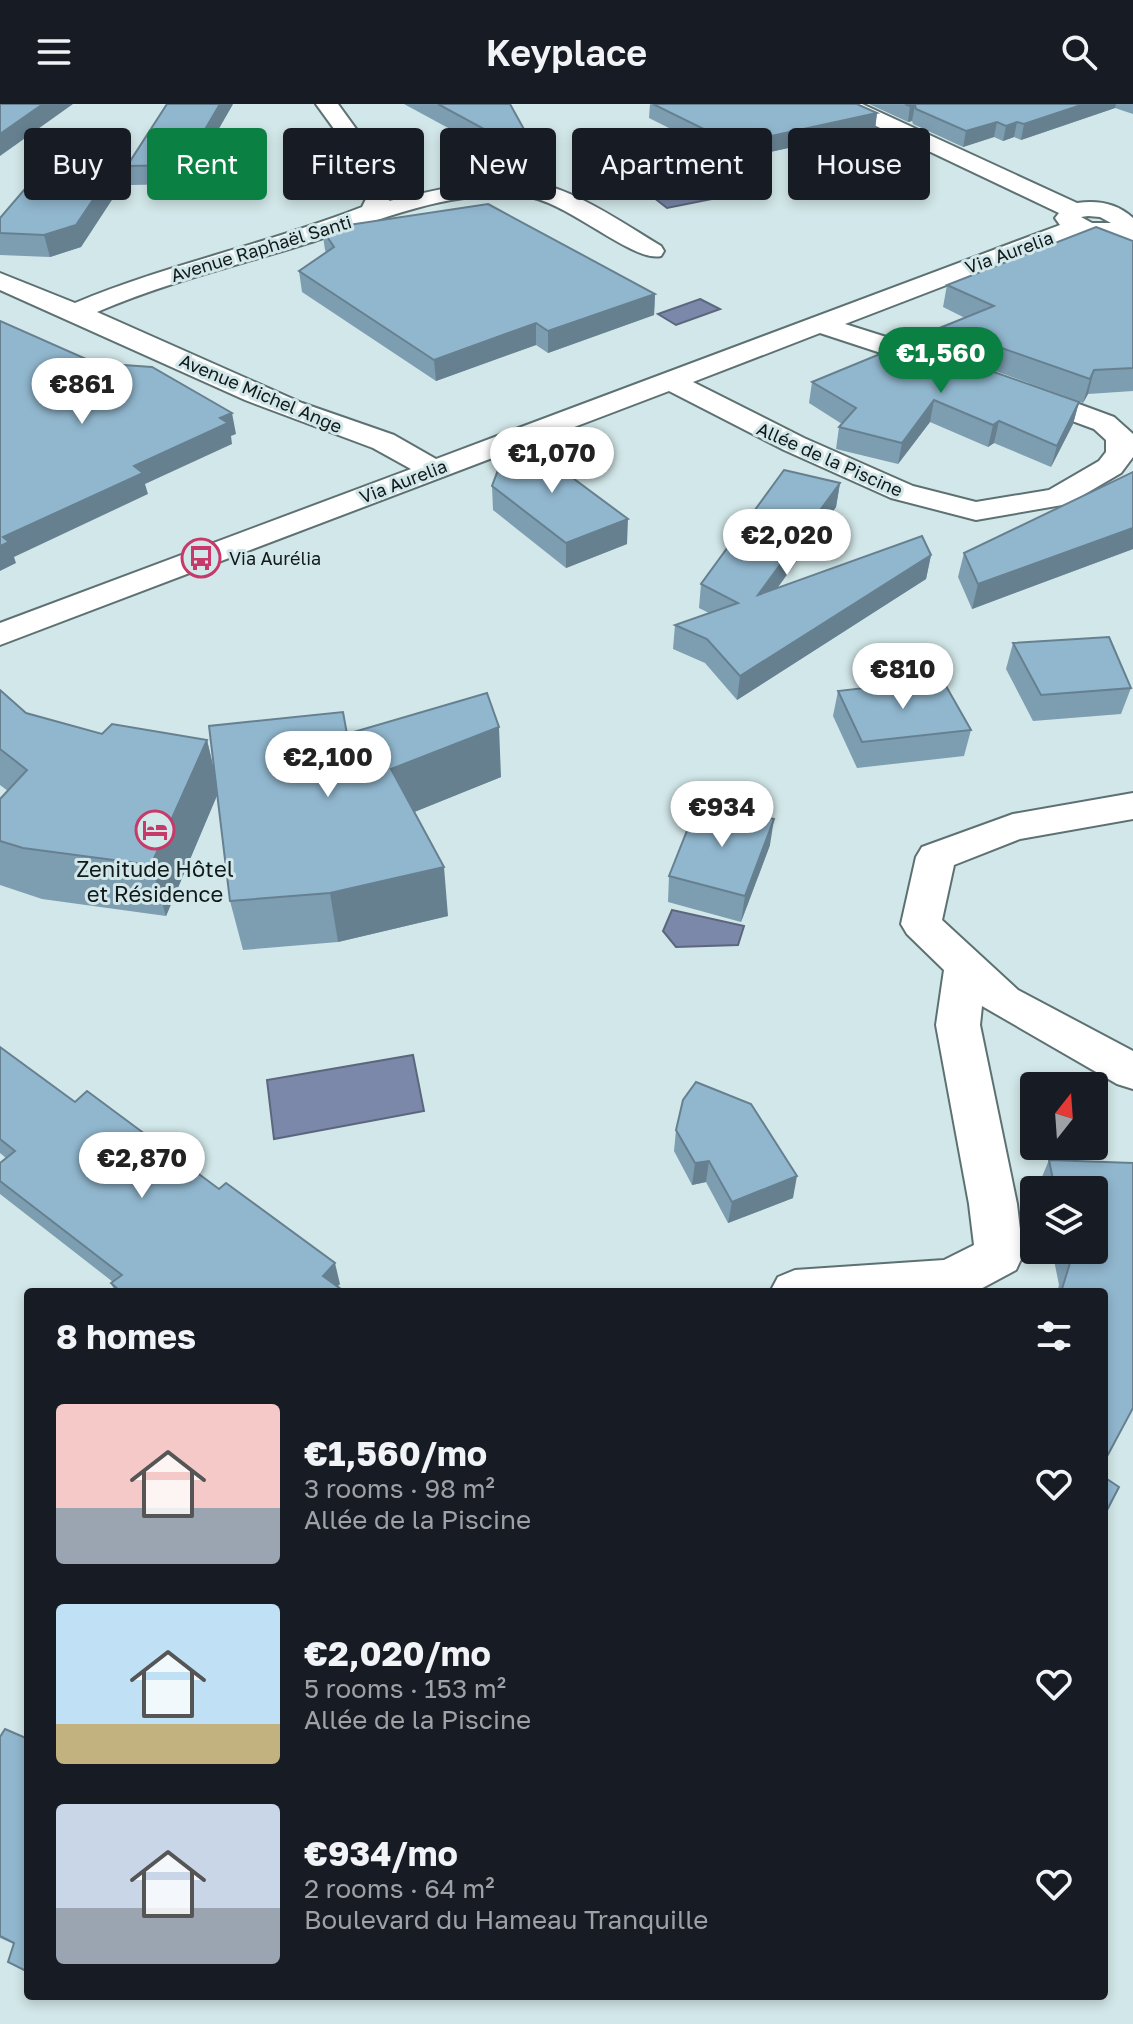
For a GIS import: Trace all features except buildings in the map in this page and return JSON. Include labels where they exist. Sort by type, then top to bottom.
[{"type":"street","name":"Avenue Raphaël Santi","points":[[78,311],[125,289],[323,233],[372,212],[380,195],[364,155],[327,104]]},
{"type":"street","points":[[845,104],[1075,219],[1104,210],[1125,222]]},
{"type":"street","points":[[372,212],[487,189],[525,188],[552,195],[652,251]]},
{"type":"street","name":"Via Aurelia","points":[[0,635],[817,324],[1075,219]]},
{"type":"street","name":"Avenue Michel Ange","points":[[0,281],[78,311],[291,409],[393,446],[419,459],[431,470]]},
{"type":"street","name":"Allée de la Piscine","points":[[669,380],[781,438],[902,492],[976,511],[1057,498],[1110,467],[1121,453],[1121,438],[1104,423],[884,343],[817,324]]},
{"type":"street","points":[[1133,806],[1013,827],[936,857],[921,924],[1003,1001],[1133,1072]]},
{"type":"street","points":[[851,1288],[950,1281],[999,1255],[993,1204],[958,1025],[965,966]]},
{"type":"water","points":[[657,200],[707,200],[667,208]]},
{"type":"water","points":[[700,299],[720,309],[676,325],[658,314]]},
{"type":"water","points":[[672,910],[744,926],[738,945],[676,947],[663,931]]},
{"type":"water","points":[[413,1055],[424,1111],[274,1139],[267,1080]]},
{"type":"place","name":"Via Aurélia","points":[[201,558]]},
{"type":"place","name":"Zenitude Hôtel et Résidence","points":[[155,830]]}]
